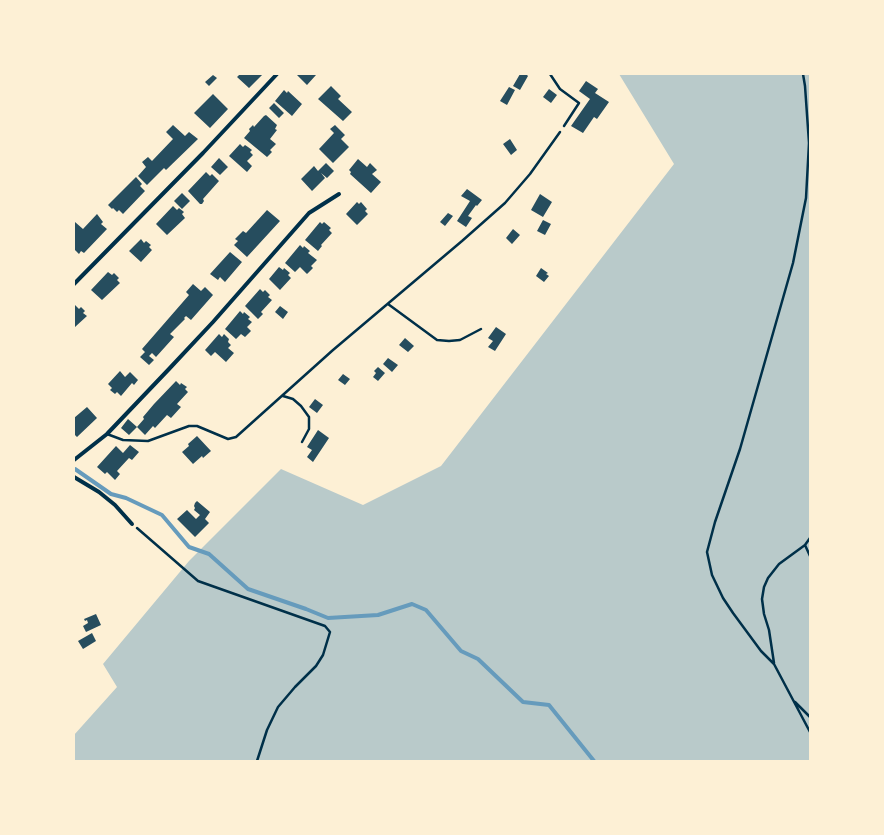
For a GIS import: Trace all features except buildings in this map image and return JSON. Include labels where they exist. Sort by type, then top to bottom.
[{"type":"street","points":[[74,284],[204,153],[277,74]]},
{"type":"street","points":[[74,460],[107,434],[208,327],[309,213],[339,194]]},
{"type":"street","points":[[74,477],[99,492],[115,505],[132,524]]},
{"type":"lane","points":[[107,434],[124,440],[148,441],[189,426],[197,426],[228,439],[236,437],[333,350],[505,203],[530,174],[560,132]]},
{"type":"lane","points":[[388,304],[437,340],[449,342],[460,340],[481,330]]},
{"type":"lane","points":[[282,396],[293,399],[301,406],[309,417],[309,429],[302,442]]},
{"type":"path","points":[[550,74],[560,89],[579,103],[560,132]]},
{"type":"path","points":[[803,74],[809,143],[806,198],[793,263],[740,448],[715,522],[707,552],[712,575],[726,603],[761,651],[774,664],[810,732]]},
{"type":"path","points":[[132,524],[198,581],[325,626],[330,632],[323,655],[316,666],[278,707],[267,730],[257,761]]},
{"type":"path","points":[[774,664],[769,630],[764,614],[762,599],[764,587],[768,578],[779,564],[804,545],[810,538]]},
{"type":"path","points":[[804,545],[810,556]]},
{"type":"path","points":[[793,701],[810,717]]},
{"type":"shaded area","points":[[619,74],[810,74],[810,761],[74,761],[74,735],[117,687],[103,664],[189,561],[281,469],[363,505],[441,466],[674,164]]},
{"type":"waterway","points":[[75,469],[111,494],[126,498],[162,515],[189,547],[209,554],[248,589],[328,618],[378,615],[412,604],[426,610],[461,651],[478,659],[523,702],[549,705],[594,761]]}]
